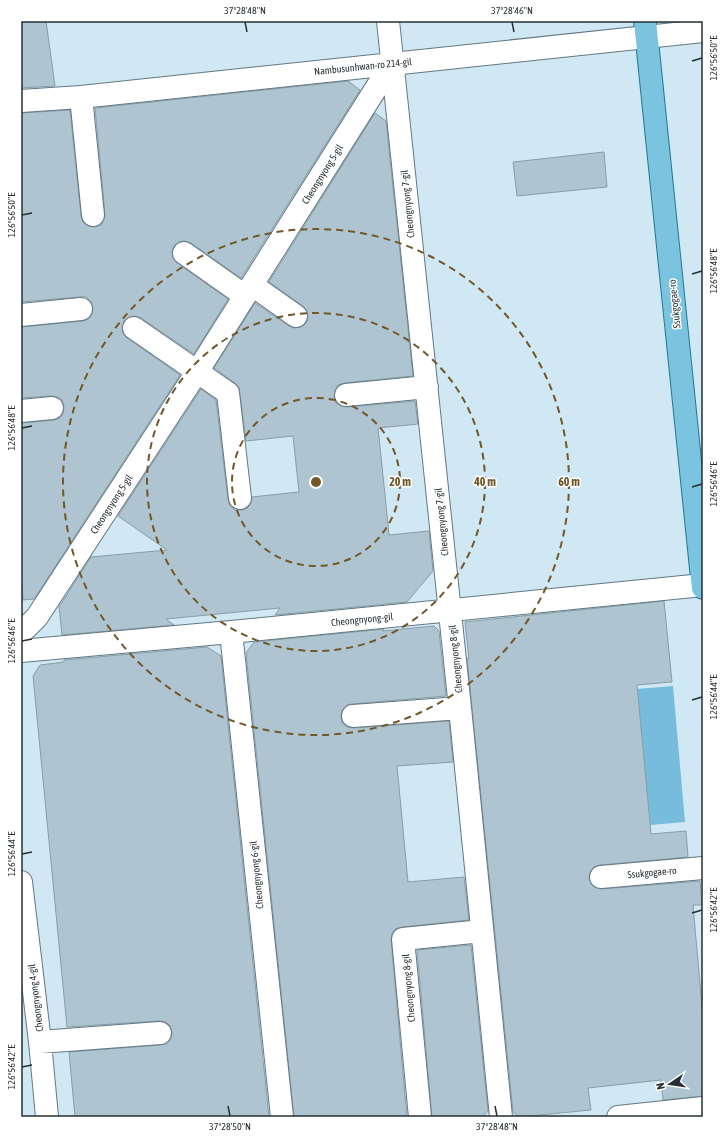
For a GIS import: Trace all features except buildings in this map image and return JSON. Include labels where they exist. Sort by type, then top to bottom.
[{"type":"main road","name":"Ssukgogae-ro","points":[[645,28],[703,586]]},
{"type":"street","name":"Cheongnyong 7-gil","points":[[388,21],[450,610]]},
{"type":"street","name":"Nambusunhwan-ro 214-gil","points":[[21,102],[392,63],[645,28],[703,31]]},
{"type":"street","name":"Cheongnyong 5-gil","points":[[21,634],[37,617],[197,372],[392,63]]},
{"type":"street","points":[[81,96],[93,214]]},
{"type":"street","points":[[184,253],[296,316]]},
{"type":"street","points":[[21,315],[80,309]]},
{"type":"street","points":[[134,328],[228,393],[240,498]]},
{"type":"street","points":[[346,395],[426,387]]},
{"type":"street","points":[[21,410],[52,408]]},
{"type":"street","name":"Cheongnyong-gil","points":[[21,651],[703,586]]},
{"type":"street","name":"Cheongnyong 8-gil","points":[[450,610],[501,1117]]},
{"type":"street","name":"Cheongnyong 6-gil","points":[[230,632],[282,1117]]},
{"type":"street","points":[[353,716],[460,708]]},
{"type":"street","name":"Ssukgogae-ro","points":[[601,877],[703,868]]},
{"type":"street","name":"Cheongnyong 4-gil","points":[[21,882],[40,1042],[47,1117]]},
{"type":"street","name":"Cheongnyong 8-gil","points":[[420,1117],[403,939],[482,931]]},
{"type":"street","name":"Cheongnyong 4-gil","points":[[40,1042],[160,1033]]},
{"type":"street","points":[[618,1117],[703,1108]]},
{"type":"shaded area","points":[[673,686],[685,822],[650,825],[637,689]]}]
